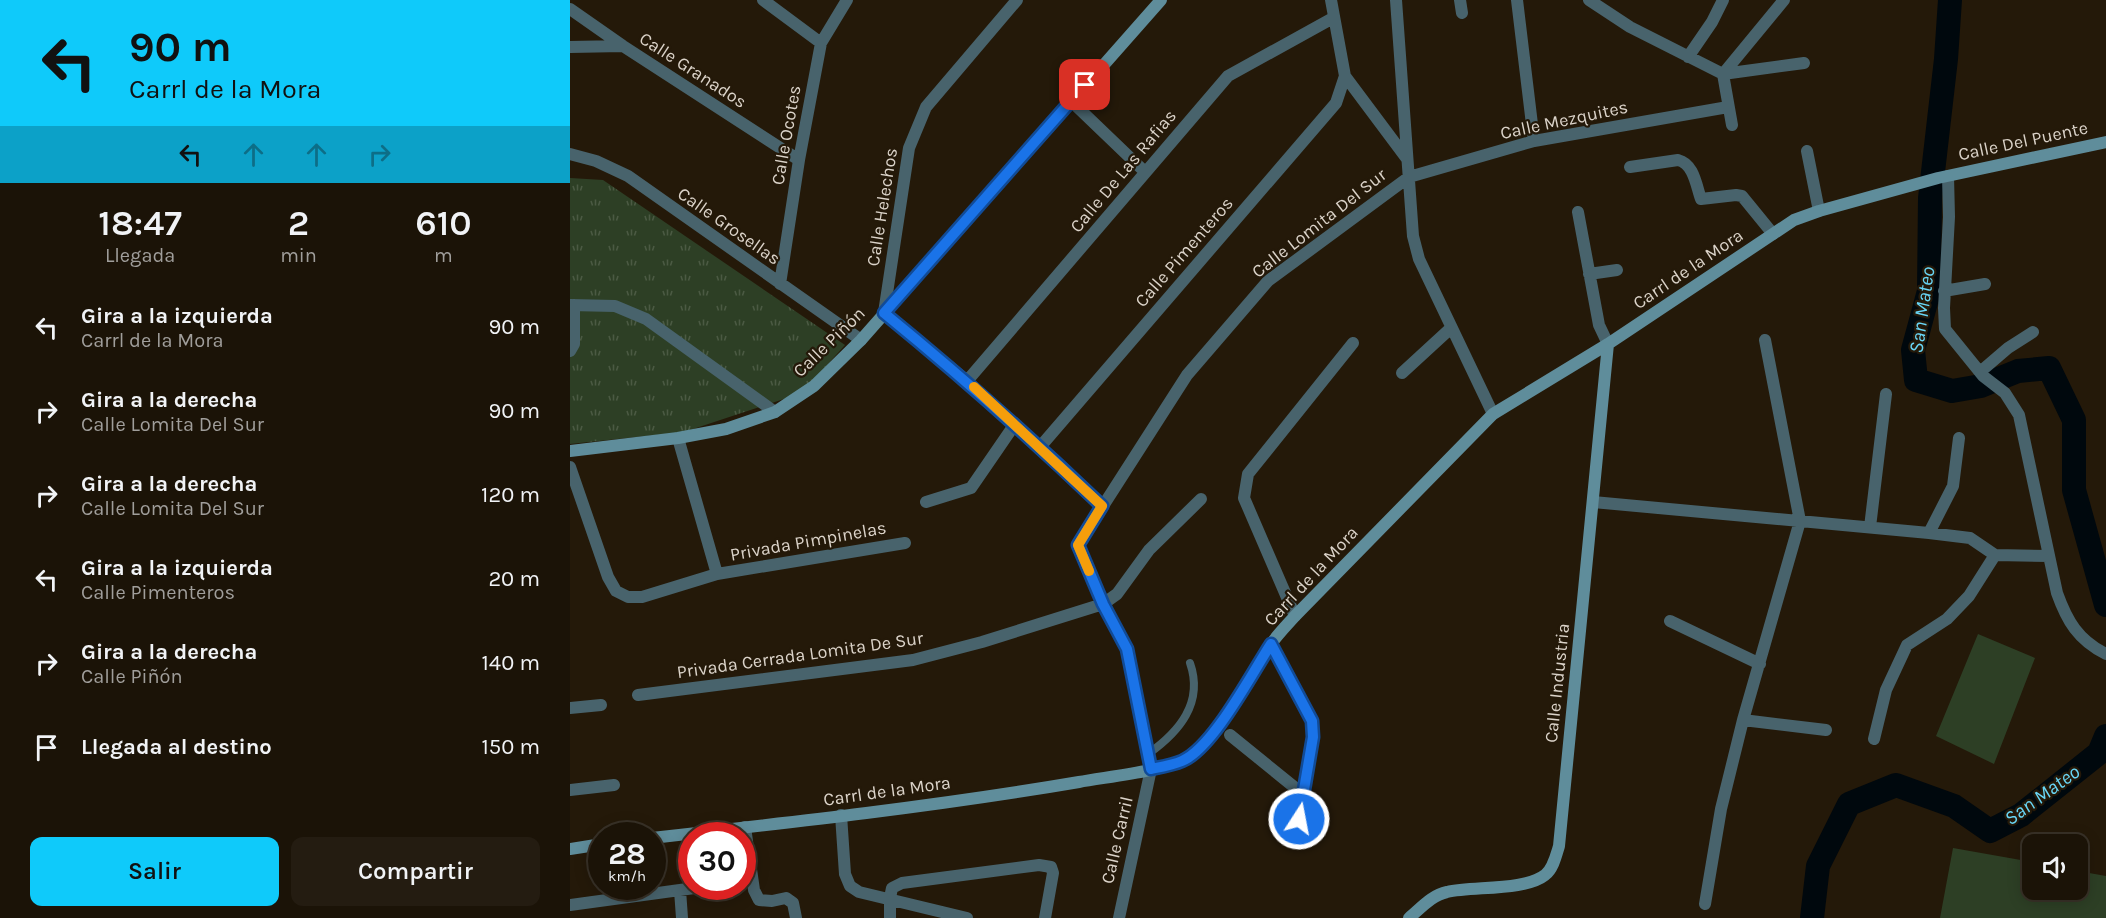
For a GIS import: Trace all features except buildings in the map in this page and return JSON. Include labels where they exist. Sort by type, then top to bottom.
[{"type":"street","points":[[763,0],[822,43]]},
{"type":"street","name":"Calle Ocotes","points":[[780,284],[799,160],[822,43],[847,0]]},
{"type":"street","name":"Calle Helechos","points":[[884,313],[909,148],[926,107],[1017,0]]},
{"type":"street","points":[[1331,0],[1345,76],[1407,160]]},
{"type":"street","points":[[1396,0],[1413,236],[1419,259],[1493,414]]},
{"type":"street","points":[[1517,0],[1534,141]]},
{"type":"street","points":[[1589,0],[1630,27],[1723,74],[1804,63]]},
{"type":"street","points":[[1688,57],[1713,22],[1724,0]]},
{"type":"street","points":[[1732,125],[1723,74],[1785,0]]},
{"type":"street","name":"Calle Piñón","points":[[570,451],[678,438],[726,429],[775,412],[814,386],[861,340],[1159,1]]},
{"type":"street","name":"Calle Granados","points":[[570,9],[622,46],[799,160]]},
{"type":"street","name":"Calle De Las Rafias","points":[[967,381],[1228,76],[1334,18]]},
{"type":"street","points":[[570,47],[622,46]]},
{"type":"street","name":"Calle Pimenteros","points":[[1040,447],[1336,103],[1345,76]]},
{"type":"street","points":[[1071,101],[1146,172]]},
{"type":"street","name":"Calle Mezquites","points":[[1409,177],[1534,141],[1728,107]]},
{"type":"street","name":"Calle Del Puente","points":[[1943,177],[2106,142]]},
{"type":"street","points":[[1807,151],[1819,211]]},
{"type":"street","name":"Calle Grosellas","points":[[570,154],[596,161],[628,176],[861,340]]},
{"type":"street","points":[[1630,167],[1678,160],[1685,162],[1690,168],[1701,199],[1742,196],[1773,234]]},
{"type":"street","name":"Calle Lomita Del Sur","points":[[1151,769],[1127,649],[1103,604],[1078,545],[1187,375],[1268,281],[1409,177]]},
{"type":"street","points":[[1943,177],[1949,217],[1944,291],[1946,329],[1982,374],[2005,393],[2019,415],[2057,593],[2066,618],[2093,648],[2106,654]]},
{"type":"street","name":"Carrl de la Mora","points":[[756,826],[1029,790],[1151,769],[1184,760],[1204,746],[1271,644],[1295,616],[1493,414],[1608,344],[1794,220],[1943,177]]},
{"type":"street","points":[[1578,212],[1599,325],[1608,344]]},
{"type":"street","points":[[1589,274],[1617,270]]},
{"type":"street","points":[[1944,291],[1984,284]]},
{"type":"street","points":[[570,351],[574,344],[572,305],[615,306],[646,319],[775,412]]},
{"type":"street","points":[[884,313],[967,381],[1102,506]]},
{"type":"street","points":[[1402,373],[1451,328]]},
{"type":"street","points":[[1982,374],[2008,348],[2033,332]]},
{"type":"street","points":[[1705,904],[1721,808],[1743,720],[1800,521],[1765,340]]},
{"type":"street","points":[[1295,616],[1244,498],[1248,474],[1353,343]]},
{"type":"street","name":"Calle Industria","points":[[1409,918],[1430,899],[1446,892],[1530,883],[1546,875],[1555,862],[1559,846],[1608,344]]},
{"type":"street","points":[[1870,527],[1886,394]]},
{"type":"street","points":[[926,502],[971,488],[1015,424]]},
{"type":"street","points":[[678,438],[717,574]]},
{"type":"street","points":[[1929,533],[1953,486],[1959,438]]},
{"type":"street","name":"Privada Pimpinelas","points":[[570,467],[608,577],[616,591],[628,597],[642,597],[717,574],[905,543]]},
{"type":"street","points":[[1103,604],[1117,594],[1149,550],[1202,499]]},
{"type":"street","points":[[1593,502],[1929,533],[1970,538],[1995,555],[2049,556]]},
{"type":"street","points":[[1874,739],[1886,690],[1907,645],[1947,619],[1969,596],[1995,555]]},
{"type":"street","name":"Privada Cerrada Lomita De Sur","points":[[638,695],[913,660],[982,642],[1103,604]]},
{"type":"street","points":[[1670,621],[1760,664]]},
{"type":"street","points":[[1271,644],[1312,721],[1313,737],[1299,819]]},
{"type":"street","points":[[570,708],[601,705]]},
{"type":"street","points":[[1743,720],[1826,730]]},
{"type":"street","points":[[1230,735],[1304,795]]},
{"type":"street","name":"Calle Carril","points":[[1119,918],[1151,769]]},
{"type":"street","points":[[570,790],[614,785]]},
{"type":"street","points":[[841,815],[845,874],[850,886],[859,892],[968,918]]},
{"type":"street","points":[[570,849],[588,846]]},
{"type":"street","points":[[890,918],[892,888],[902,883],[1038,865],[1051,867],[1053,873],[1045,918]]},
{"type":"street","points":[[570,905],[678,890]]},
{"type":"street","points":[[756,894],[759,900],[772,901],[786,898],[793,903],[796,918]]},
{"type":"street","points":[[681,900],[682,918]]},
{"type":"lane","points":[[1148,754],[1166,740],[1188,715],[1194,695],[1195,678],[1190,663]]},
{"type":"green space","points":[[570,178],[603,180],[845,345],[802,393],[684,432],[570,444]]},
{"type":"green space","points":[[1978,634],[2035,658],[1994,764],[1936,736]]},
{"type":"green space","points":[[1953,848],[2022,860],[2022,900],[2088,900],[2088,873],[2106,876],[2106,918],[1940,918]]},
{"type":"waterway","name":"San Mateo","points":[[1950,0],[1946,59],[1930,198],[1929,291],[1913,350],[1916,380],[1952,391],[1981,386],[2018,371],[2049,368],[2074,420],[2074,490],[2106,605]]},
{"type":"waterway","name":"San Mateo","points":[[1812,918],[1818,866],[1849,804],[1896,785],[1954,806],[1990,831],[2021,815],[2099,753],[2106,736]]},
{"type":"slow traffic","points":[[974,387],[1102,506],[1078,545],[1089,571]]},
{"type":"route","points":[[1085,85],[884,313],[967,381],[1102,506],[1078,545],[1103,604],[1127,649],[1151,769],[1184,760],[1204,746],[1271,644],[1312,721],[1313,737],[1299,819]]}]
